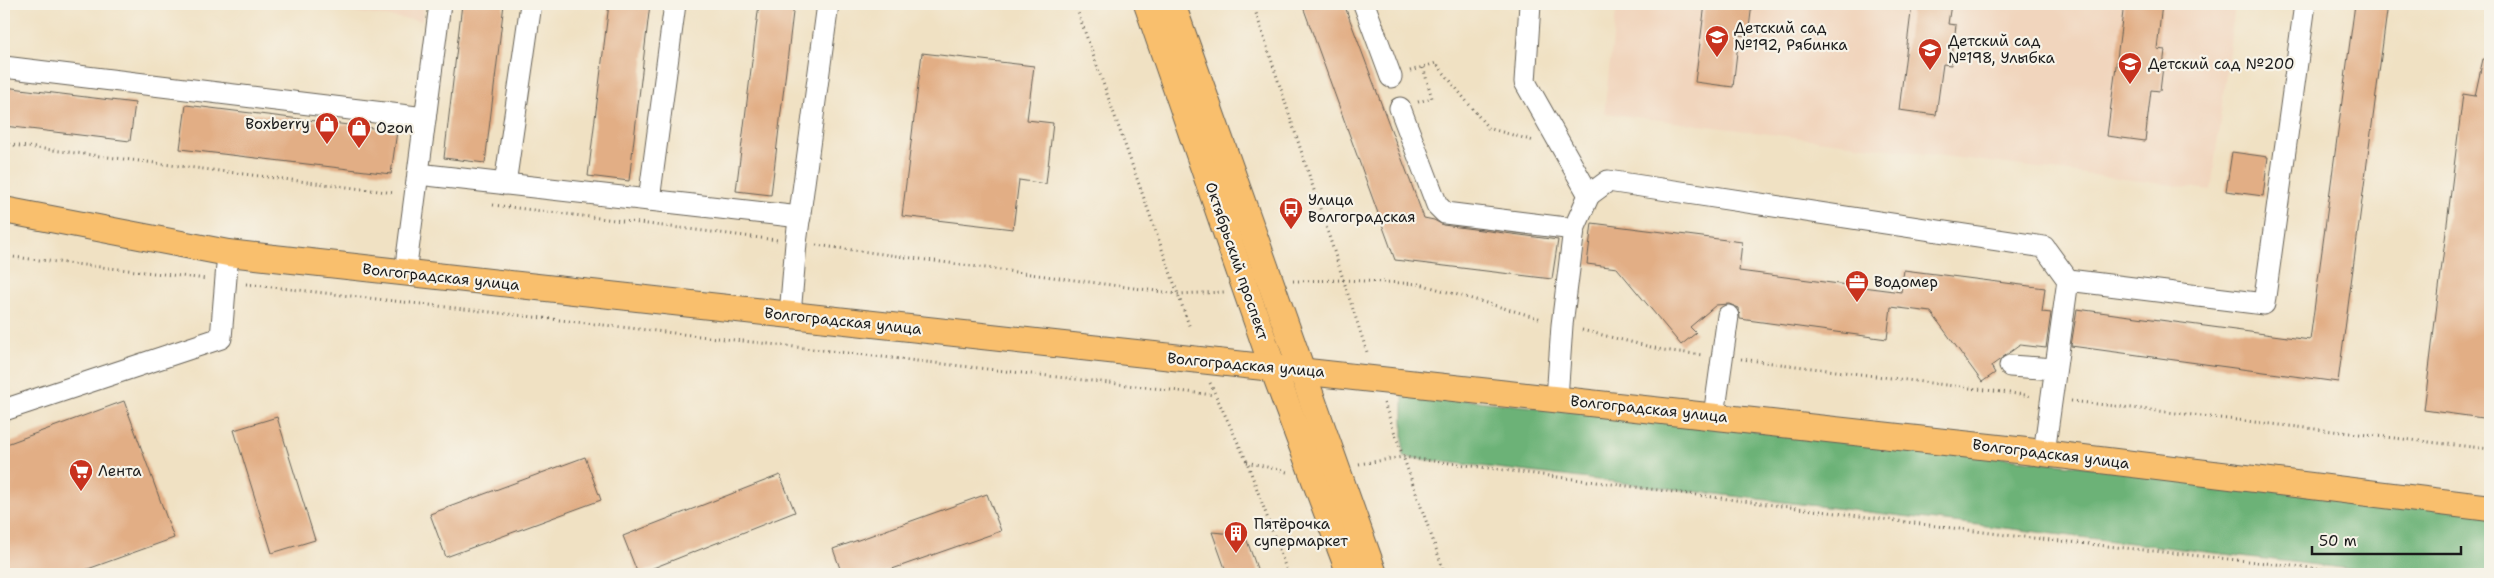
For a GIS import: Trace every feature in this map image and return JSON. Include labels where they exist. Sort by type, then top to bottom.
[{"type":"main road","name":"Октябрьский проспект","points":[[1147,4],[1273,368],[1350,574]]},
{"type":"main road","name":"Октябрьский проспект","points":[[1172,4],[1273,284],[1301,370],[1374,574]]},
{"type":"main road","name":"Волгоградская улица","points":[[4,210],[228,253],[1202,362],[1301,370],[2044,453],[2490,508]]},
{"type":"lane","points":[[405,273],[440,4]]},
{"type":"lane","points":[[506,184],[531,4]]},
{"type":"lane","points":[[650,200],[675,4]]},
{"type":"lane","points":[[790,315],[796,243],[828,4]]},
{"type":"lane","points":[[1364,4],[1390,77]]},
{"type":"lane","points":[[1530,4],[1525,82],[1589,195]]},
{"type":"lane","points":[[2068,280],[2264,304],[2305,4]]},
{"type":"lane","points":[[4,67],[426,118]]},
{"type":"lane","points":[[1400,108],[1437,205],[1445,213],[1574,229]]},
{"type":"lane","points":[[418,174],[800,217]]},
{"type":"lane","points":[[1557,399],[1562,325],[1574,229],[1589,195],[1608,182],[2044,247],[2068,280],[2044,453]]},
{"type":"lane","points":[[4,410],[222,338],[228,253]]},
{"type":"lane","points":[[1714,416],[1728,316]]},
{"type":"lane","points":[[2010,366],[2055,369]]},
{"type":"path","points":[[1075,4],[1190,328]]},
{"type":"path","points":[[1253,4],[1345,280],[1367,352]]},
{"type":"path","points":[[1390,77],[1436,63],[1488,128],[1563,150]]},
{"type":"path","points":[[1400,108],[1432,98],[1423,67]]},
{"type":"path","points":[[4,144],[416,195]]},
{"type":"path","points":[[484,204],[1178,294],[1227,292]]},
{"type":"path","points":[[4,256],[1214,395]]},
{"type":"path","points":[[1285,282],[1345,280],[1420,284],[1562,325],[1663,350],[2051,399],[2490,450]]},
{"type":"path","points":[[1208,380],[1247,462],[1288,574]]},
{"type":"path","points":[[1380,394],[1445,574]]},
{"type":"path","points":[[1349,466],[1403,456],[2014,536],[2368,574]]},
{"type":"path","points":[[1247,462],[1296,474]]},
{"type":"shaded area","points":[[291,4],[424,4],[422,21]]},
{"type":"shaded area","points":[[1617,4],[2235,4],[2211,190],[1604,113]]},
{"type":"green space","points":[[1403,393],[2490,510],[2490,574],[2393,574],[1403,457]]},
{"type":"building","points":[[462,4],[504,4],[485,163],[444,158]]},
{"type":"building","points":[[609,4],[650,4],[629,181],[588,176]]},
{"type":"building","points":[[759,4],[794,4],[771,195],[736,191]]},
{"type":"building","points":[[1302,4],[1344,4],[1424,218],[1434,220],[1443,225],[1558,240],[1552,279],[1395,260]]},
{"type":"building","points":[[1705,4],[1752,4],[1748,36],[1739,35],[1733,87],[1695,82]]},
{"type":"building","points":[[1912,4],[1951,4],[1948,24],[1956,25],[1951,65],[1943,64],[1936,115],[1899,110]]},
{"type":"building","points":[[2124,4],[2162,4],[2157,49],[2165,50],[2160,91],[2151,90],[2145,141],[2107,136]]},
{"type":"building","points":[[2355,4],[2388,4],[2338,382],[2071,346],[2077,309],[2310,340]]},
{"type":"building","points":[[922,53],[1034,66],[1027,120],[1053,123],[1046,184],[1019,180],[1013,229],[902,216]]},
{"type":"building","points":[[2483,59],[2490,60],[2490,419],[2424,410],[2463,94],[2475,96]]},
{"type":"building","points":[[4,87],[135,103],[130,141],[4,126]]},
{"type":"building","points":[[186,105],[397,131],[391,174],[180,149]]},
{"type":"building","points":[[2232,152],[2268,157],[2263,196],[2226,191]]},
{"type":"building","points":[[1592,223],[1742,242],[1739,271],[1901,292],[1904,270],[2045,288],[2042,312],[2051,313],[2046,348],[2020,345],[1991,366],[1995,373],[1982,382],[1931,312],[1891,307],[1887,339],[1740,319],[1739,308],[1729,304],[1716,305],[1690,327],[1696,333],[1681,345],[1617,268],[1587,264]]},
{"type":"building","name":"Лента","points":[[124,401],[174,538],[74,574],[4,574],[4,445]]},
{"type":"building","points":[[277,417],[315,540],[272,553],[234,430]]},
{"type":"building","points":[[585,457],[601,500],[446,557],[430,514]]},
{"type":"building","points":[[780,475],[795,512],[638,574],[623,536]]},
{"type":"building","points":[[987,494],[1001,531],[878,574],[842,574],[833,549]]},
{"type":"building","name":"Пятёрочка супермаркет","points":[[1212,532],[1245,535],[1259,574],[1227,574]]},
{"type":"place","name":"Детский сад №192, Рябинка","points":[[1717,58]]},
{"type":"place","name":"Детский сад №198, Улыбка","points":[[1930,71]]},
{"type":"place","name":"Детский сад №200","points":[[2130,85]]},
{"type":"place","name":"Boxberry","points":[[327,145]]},
{"type":"place","name":"Ozon","points":[[359,149]]},
{"type":"place","name":"Улица Волгоградская","points":[[1291,230]]},
{"type":"place","name":"Водомер","points":[[1857,303]]},
{"type":"place","name":"Лента","points":[[81,492]]},
{"type":"place","name":"Пятёрочка супермаркет","points":[[1236,554]]}]
